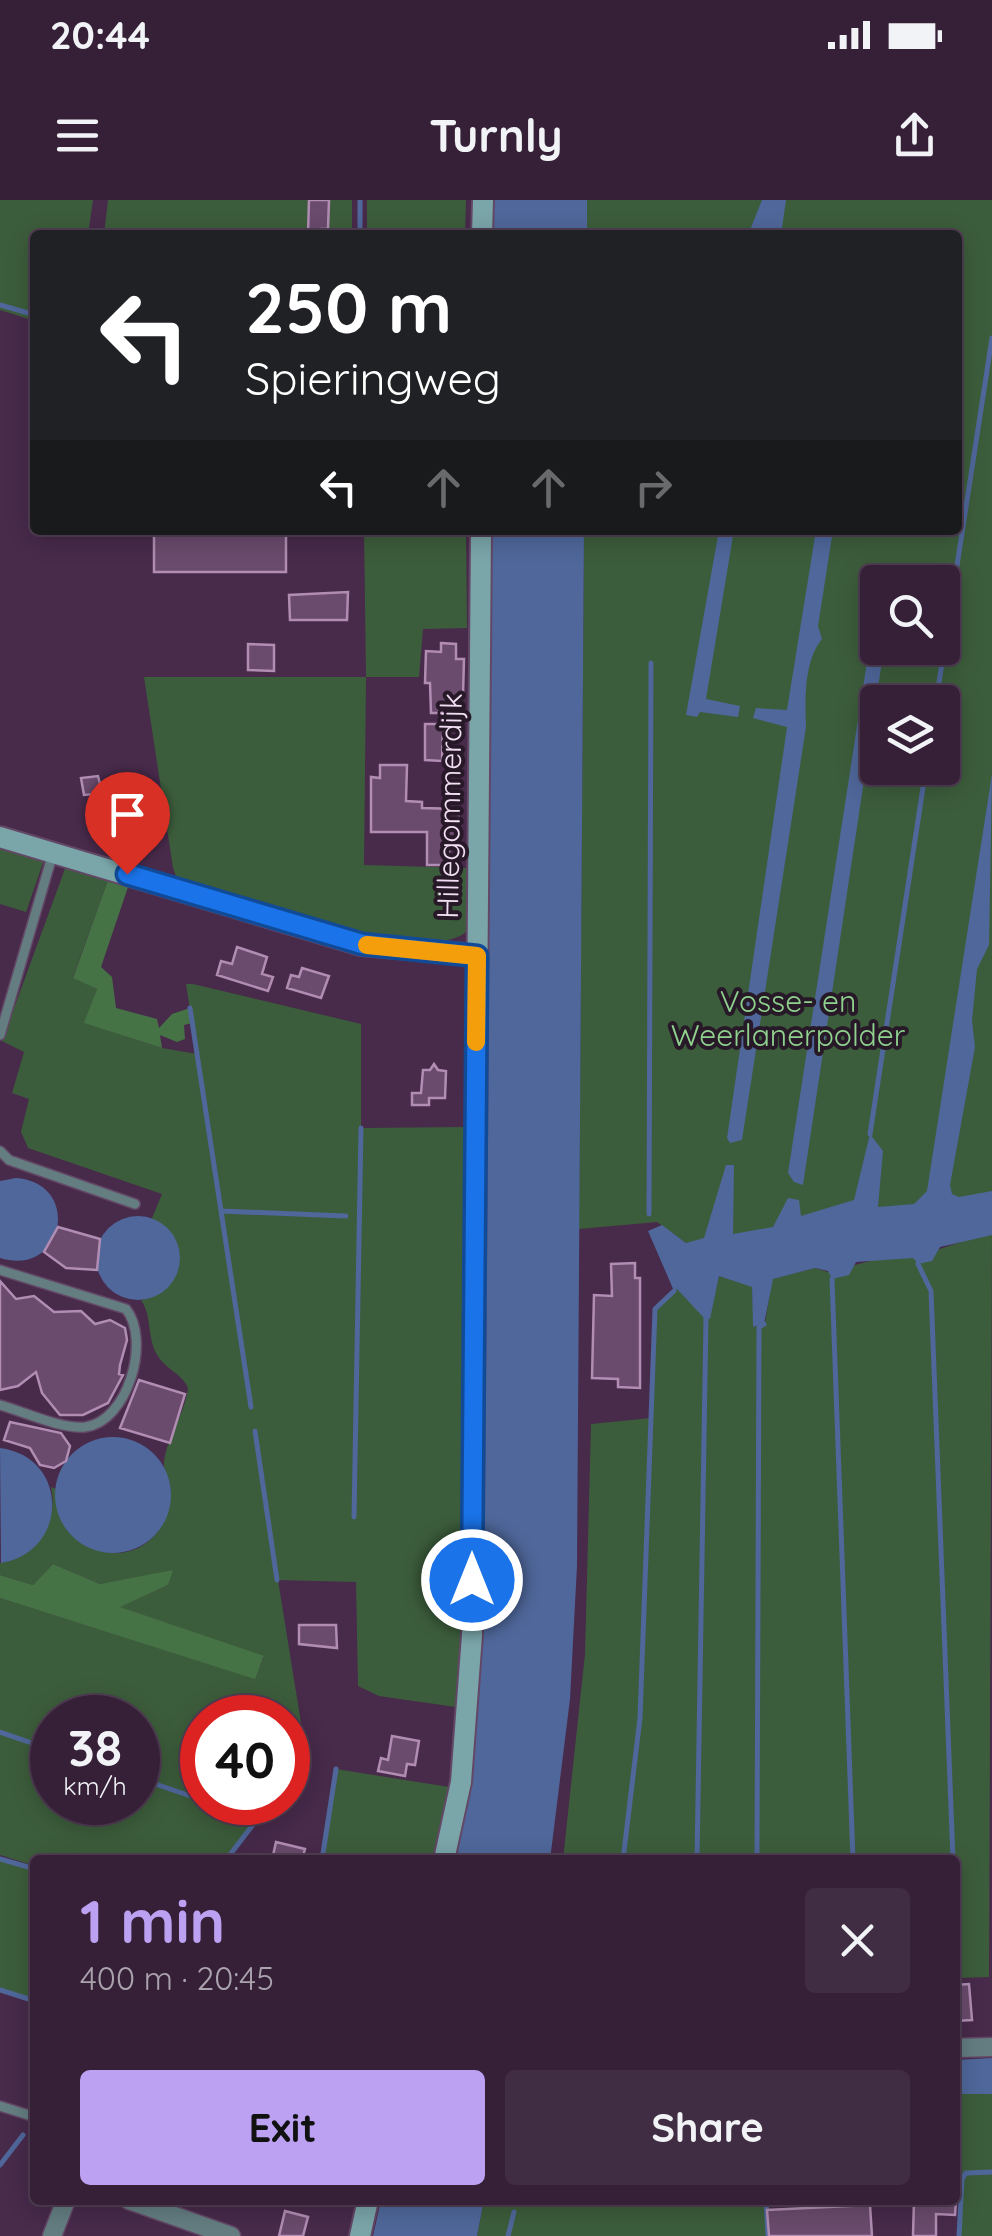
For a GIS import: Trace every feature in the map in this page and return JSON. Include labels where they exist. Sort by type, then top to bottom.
[{"type":"street","points":[[482,200],[482,230]]},
{"type":"street","name":"Hillegommerdijk","points":[[445,1855],[461,1782],[472,1635],[481,535]]},
{"type":"street","points":[[0,837],[362,944],[477,956]]},
{"type":"street","points":[[960,2048],[992,2046]]},
{"type":"street","points":[[52,2236],[64,2205]]},
{"type":"street","points":[[143,2205],[231,2236]]},
{"type":"street","points":[[360,2236],[367,2205]]},
{"type":"lane","points":[[0,1035],[53,854]]},
{"type":"lane","points":[[0,1151],[9,1160],[135,1204]]},
{"type":"lane","points":[[0,1270],[126,1309],[140,1341],[118,1406],[100,1423],[76,1426],[0,1406]]},
{"type":"lane","points":[[0,2106],[30,2115]]},
{"type":"green space","points":[[0,200],[93,200],[89,230],[30,230],[30,319],[0,310]]},
{"type":"green space","points":[[108,200],[352,200],[352,230],[105,230]]},
{"type":"green space","points":[[367,200],[466,200],[465,230],[367,230]]},
{"type":"green space","name":"Vosse- en Weerlanerpolder","points":[[587,200],[992,200],[992,1218],[686,1243],[657,1222],[579,1229],[584,535],[962,535],[962,230],[587,230]]},
{"type":"green space","points":[[364,535],[466,535],[467,628],[423,629],[419,677],[366,677]]},
{"type":"green space","points":[[144,677],[366,677],[364,865],[468,868],[467,931],[446,940],[415,942],[376,937],[291,916],[177,879]]},
{"type":"green space","points":[[0,847],[44,860],[26,912],[0,904]]},
{"type":"green space","points":[[66,866],[108,880],[73,977],[97,989],[85,1023],[162,1048],[197,1054],[186,984],[193,984],[361,1024],[361,1128],[466,1127],[464,1576],[462,1658],[456,1707],[379,1696],[358,1686],[356,1582],[278,1580],[297,1695],[180,1695],[180,1825],[252,1825],[230,1855],[30,1855],[30,1864],[0,1855],[0,1598],[255,1678],[264,1657],[119,1607],[168,1585],[172,1571],[100,1584],[53,1564],[33,1585],[0,1575],[0,1563],[25,1554],[42,1536],[52,1513],[51,1487],[56,1489],[58,1508],[66,1525],[78,1539],[110,1553],[144,1545],[167,1515],[170,1485],[165,1454],[188,1388],[156,1353],[141,1300],[150,1298],[179,1268],[179,1249],[152,1218],[162,1194],[28,1148],[21,1132],[29,1099],[12,1093],[24,1052],[2,1041]]},
{"type":"green space","points":[[108,880],[128,887],[101,967],[112,977],[116,1008],[157,1019],[159,1028],[172,1014],[190,1008],[192,1023],[184,1025],[185,1039],[177,1042],[160,1035],[162,1048],[84,1023],[97,989],[73,978]]},
{"type":"green space","points":[[992,1235],[989,1977],[960,1978],[960,1855],[564,1855],[585,1654],[591,1424],[651,1418],[655,1309],[676,1288],[709,1319],[719,1276],[752,1286],[754,1327],[765,1323],[772,1279],[815,1268],[828,1272],[882,1258],[913,1258]]},
{"type":"green space","points":[[53,1564],[100,1584],[173,1570],[168,1585],[120,1607],[264,1656],[255,1679],[0,1598],[0,1575],[33,1585]]},
{"type":"green space","points":[[336,1769],[449,1787],[435,1855],[323,1855]]},
{"type":"green space","points":[[0,1859],[30,1868],[30,1998],[0,1989]]},
{"type":"green space","points":[[960,2094],[992,2094],[992,2236],[959,2236]]},
{"type":"green space","points":[[483,2205],[766,2205],[768,2236],[477,2236]]},
{"type":"water","points":[[492,200],[587,200],[587,230],[491,230]]},
{"type":"water","points":[[762,200],[786,200],[782,230],[750,230]]},
{"type":"water","points":[[490,535],[584,535],[577,1566],[570,1699],[551,1855],[455,1855],[476,1731],[483,1607]]},
{"type":"water","points":[[718,535],[733,535],[706,699],[740,706],[738,717],[700,712],[697,717],[686,715]]},
{"type":"water","points":[[815,535],[832,535],[818,626],[822,639],[812,658],[807,681],[806,727],[742,1140],[730,1143],[727,1138],[787,727],[753,718],[756,708],[787,710]]},
{"type":"water","points":[[866,665],[881,665],[878,685],[863,685]]},
{"type":"water","points":[[860,707],[860,785],[863,785],[803,1185],[794,1182],[788,1173]]},
{"type":"water","points":[[992,774],[989,945],[977,969],[972,1021],[975,1047],[950,1185],[952,1194],[959,1197],[992,1191],[992,1235],[940,1247],[932,1261],[918,1264],[913,1258],[856,1262],[849,1275],[832,1279],[828,1271],[815,1268],[773,1279],[764,1324],[753,1327],[752,1287],[719,1276],[710,1319],[704,1318],[677,1289],[674,1291],[648,1231],[662,1225],[686,1243],[704,1238],[726,1165],[734,1165],[733,1234],[773,1227],[788,1198],[799,1200],[801,1216],[854,1200],[870,1134],[883,1151],[878,1207],[914,1204],[927,1191]]},
{"type":"water","points":[[16,1178],[37,1184],[51,1195],[57,1211],[51,1243],[39,1255],[22,1261],[0,1258],[0,1181]]},
{"type":"water","points":[[138,1216],[154,1219],[168,1228],[177,1242],[177,1274],[168,1288],[154,1297],[138,1300],[122,1297],[108,1288],[99,1274],[96,1258],[99,1242],[108,1228],[122,1219]]},
{"type":"water","points":[[113,1437],[135,1442],[154,1454],[166,1473],[171,1495],[166,1517],[154,1536],[135,1548],[113,1553],[91,1548],[72,1536],[60,1517],[55,1495],[60,1473],[72,1454],[91,1442]]},
{"type":"water","points":[[0,1448],[23,1455],[39,1468],[49,1485],[52,1505],[49,1524],[39,1542],[23,1555],[1,1563]]},
{"type":"water","points":[[992,2058],[992,2094],[960,2094],[960,2060]]},
{"type":"water","points":[[380,2205],[483,2205],[477,2236],[373,2236]]},
{"type":"building","points":[[309,200],[329,200],[328,229],[308,230]]},
{"type":"building","points":[[154,535],[286,535],[286,572],[154,572]]},
{"type":"building","points":[[348,592],[347,620],[290,620],[289,595]]},
{"type":"building","points":[[441,643],[456,644],[456,659],[464,659],[463,696],[457,696],[457,703],[444,703],[444,713],[431,713],[430,683],[425,683],[426,651],[441,652]]},
{"type":"building","points":[[248,644],[274,645],[274,671],[248,670]]},
{"type":"building","points":[[425,724],[443,724],[442,761],[425,760]]},
{"type":"building","points":[[380,765],[407,765],[406,801],[422,802],[422,808],[459,809],[457,841],[449,841],[449,865],[427,865],[427,832],[371,832],[371,777],[380,778]]},
{"type":"building","points":[[98,776],[100,784],[113,782],[117,809],[98,812],[95,794],[84,795],[81,778]]},
{"type":"building","points":[[237,947],[267,957],[262,974],[273,977],[268,991],[217,975],[221,961],[232,964]]},
{"type":"building","points":[[302,968],[329,976],[321,998],[287,988],[291,975],[299,977]]},
{"type":"building","points":[[434,1064],[438,1070],[446,1071],[445,1098],[429,1098],[429,1105],[412,1105],[412,1093],[421,1093],[423,1070],[430,1070]]},
{"type":"building","points":[[58,1227],[100,1239],[97,1270],[66,1268],[44,1252]]},
{"type":"building","points":[[635,1263],[635,1278],[640,1278],[640,1388],[618,1387],[618,1379],[592,1378],[594,1295],[612,1296],[611,1264]]},
{"type":"building","points":[[0,1281],[16,1299],[34,1296],[54,1312],[81,1311],[95,1324],[110,1320],[125,1328],[127,1340],[119,1374],[123,1375],[108,1403],[83,1415],[60,1415],[42,1393],[36,1372],[18,1386],[0,1390]]},
{"type":"building","points":[[139,1380],[185,1394],[170,1443],[120,1428]]},
{"type":"building","points":[[10,1422],[61,1433],[70,1446],[66,1461],[54,1468],[40,1465],[30,1448],[4,1440]]},
{"type":"building","points":[[299,1625],[336,1625],[337,1648],[299,1644]]},
{"type":"building","points":[[392,1736],[419,1741],[415,1765],[407,1764],[405,1776],[378,1771],[381,1758],[388,1760]]},
{"type":"building","points":[[276,1842],[305,1849],[303,1855],[273,1855]]},
{"type":"building","points":[[969,1984],[972,2020],[960,2021],[960,1985]]},
{"type":"building","points":[[870,2205],[872,2236],[769,2236],[767,2210]]},
{"type":"building","points":[[914,2205],[956,2205],[955,2215],[936,2214],[936,2236],[913,2236]]},
{"type":"building","points":[[285,2211],[308,2217],[303,2236],[279,2236]]},
{"type":"waterway","points":[[360,200],[360,230]]},
{"type":"waterway","points":[[0,305],[30,314]]},
{"type":"waterway","points":[[962,533],[992,338]]},
{"type":"waterway","points":[[939,685],[962,535]]},
{"type":"waterway","points":[[649,1214],[651,663]]},
{"type":"waterway","points":[[870,1134],[923,785]]},
{"type":"waterway","points":[[190,1008],[251,1407]]},
{"type":"waterway","points":[[354,1517],[361,1128]]},
{"type":"waterway","points":[[221,1211],[346,1216]]},
{"type":"waterway","points":[[918,1264],[931,1291],[953,1855]]},
{"type":"waterway","points":[[832,1279],[853,1855]]},
{"type":"waterway","points":[[624,1855],[640,1718],[655,1309],[674,1291]]},
{"type":"waterway","points":[[697,1855],[706,1318]]},
{"type":"waterway","points":[[757,1855],[759,1327],[764,1324]]},
{"type":"waterway","points":[[255,1431],[277,1580]]},
{"type":"waterway","points":[[0,1732],[30,1742]]},
{"type":"waterway","points":[[323,1855],[336,1769]]},
{"type":"waterway","points":[[160,1786],[180,1792]]},
{"type":"waterway","points":[[230,1855],[253,1825]]},
{"type":"waterway","points":[[0,1859],[30,1868]]},
{"type":"waterway","points":[[0,1990],[30,1999]]},
{"type":"waterway","points":[[0,2165],[23,2135]]},
{"type":"waterway","points":[[959,2236],[962,2179],[966,2173],[992,2172]]},
{"type":"waterway","points":[[766,2205],[768,2236]]},
{"type":"waterway","points":[[508,2236],[514,2212]]},
{"type":"slow traffic","points":[[367,945],[477,956],[476,1042]]},
{"type":"route","points":[[127,874],[362,944],[477,956],[472,1580]]}]
